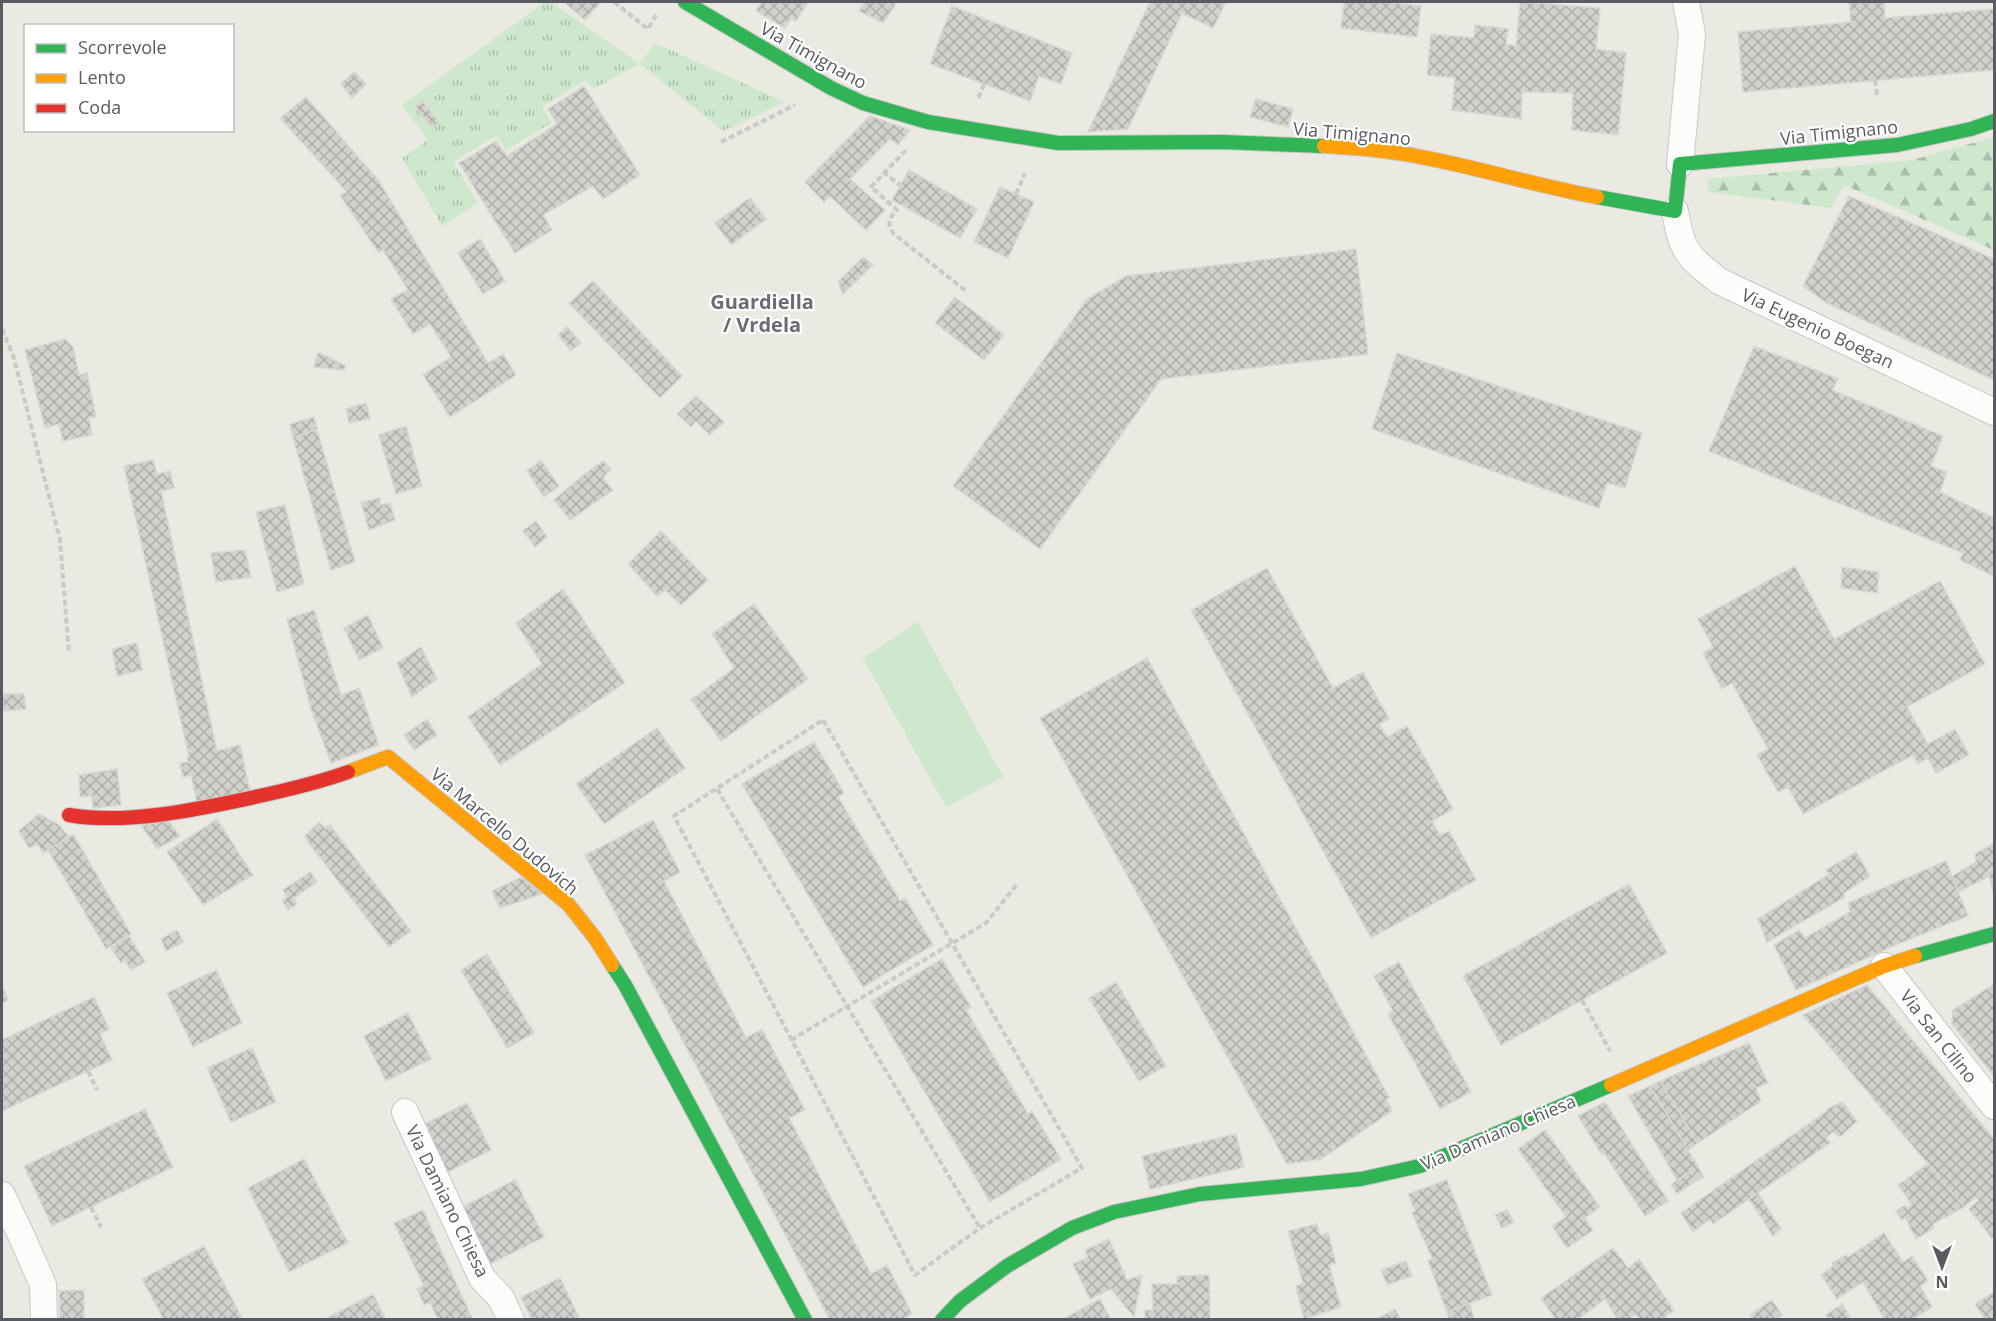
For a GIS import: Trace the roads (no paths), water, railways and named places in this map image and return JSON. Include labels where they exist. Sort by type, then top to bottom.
[{"type":"street","name":"Via Timignano","points":[[685,2],[831,88],[863,103],[928,122],[1039,141],[1316,146],[1387,151],[1450,162],[1579,195],[1675,211]]},
{"type":"street","points":[[1675,211],[1692,34],[1686,2]]},
{"type":"street","name":"Via Timignano","points":[[1680,164],[1897,146],[1971,129],[1995,121]]},
{"type":"street","name":"Via Eugenio Boegan","points":[[1675,211],[1680,238],[1692,260],[1719,281],[1995,412]]},
{"type":"street","name":"Via Marcello Dudovich","points":[[69,815],[92,819],[196,810],[322,782],[388,757],[568,904],[595,938],[626,985],[805,1320]]},
{"type":"street","name":"Via Damiano Chiesa","points":[[942,1320],[960,1301],[1007,1266],[1072,1228],[1114,1212],[1200,1194],[1361,1179],[1420,1166],[1884,966],[1995,934]]},
{"type":"street","name":"Via San Cilino","points":[[1884,966],[1995,1106]]},
{"type":"street","name":"Via Damiano Chiesa","points":[[405,1112],[482,1278],[501,1298],[512,1320]]},
{"type":"street","points":[[2,1195],[43,1285],[44,1320]]},
{"type":"district","name":"Guardiella / Vrdela","points":[[762,312]]}]
